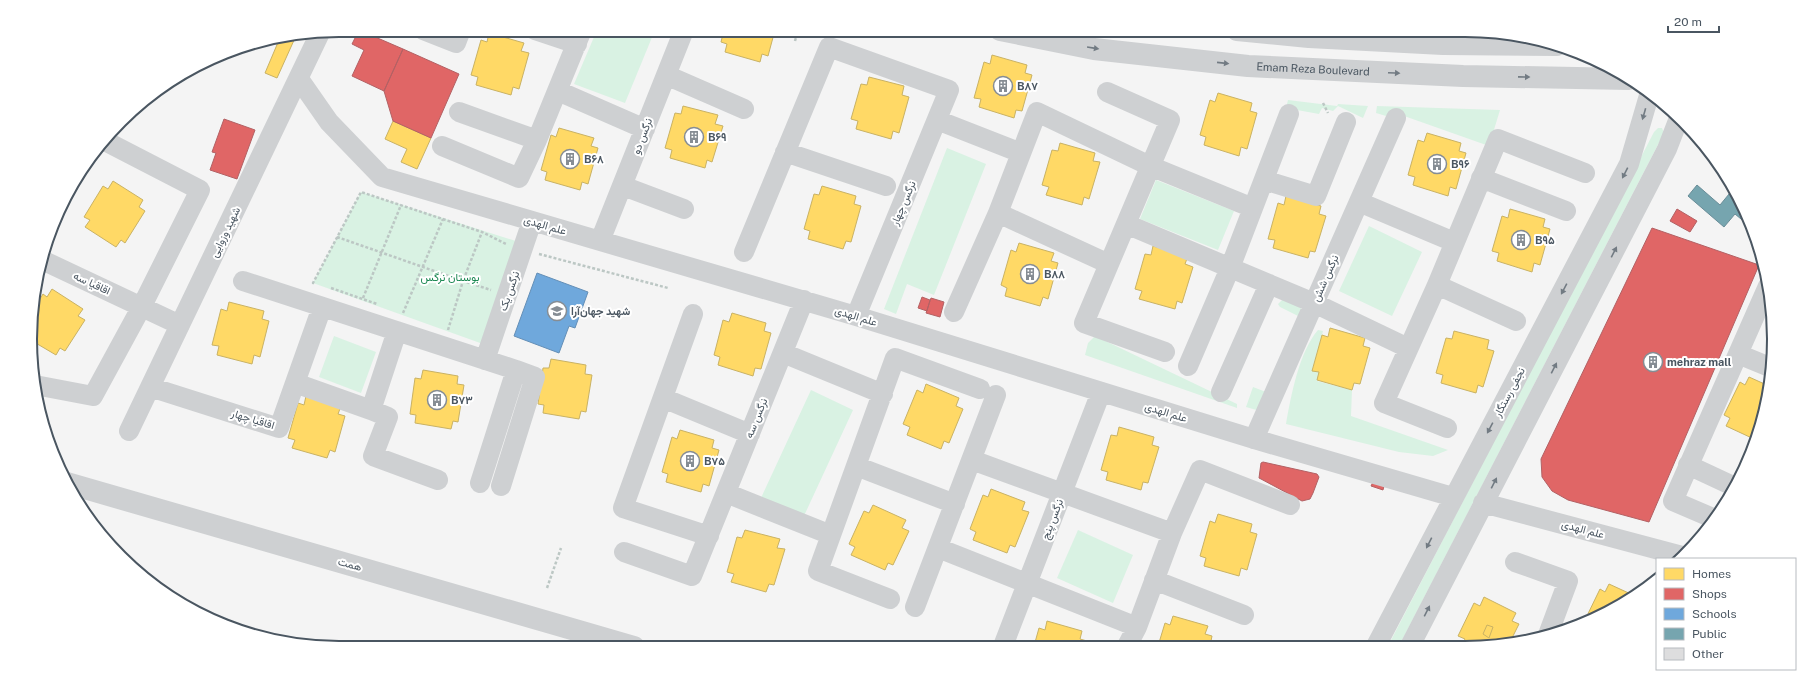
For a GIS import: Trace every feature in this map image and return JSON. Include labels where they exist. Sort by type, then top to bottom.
[{"type":"street","points":[[442,146],[519,178],[537,140],[580,37]]},
{"type":"street","name":"نرگس دو","points":[[600,241],[681,37]]},
{"type":"street","name":"Emam Reza Boulevard","points":[[1035,37],[1094,49],[1248,66],[1463,76],[1619,79]]},
{"type":"street","points":[[1309,37],[1444,44],[1532,45]]},
{"type":"street","name":"شهید وزوایی","points":[[129,431],[318,38]]},
{"type":"street","name":"نرگس چهار","points":[[785,152],[829,47],[949,90],[856,316]]},
{"type":"street","points":[[666,75],[744,109]]},
{"type":"street","name":"علم الهدی","points":[[298,79],[329,122],[382,177],[804,300],[1254,439],[1453,497]]},
{"type":"street","points":[[558,91],[645,128]]},
{"type":"street","points":[[1107,92],[1170,120],[1084,323],[1165,352]]},
{"type":"street","name":"نجفی رستگار","points":[[1379,641],[1453,497],[1626,171],[1648,98]]},
{"type":"street","points":[[459,112],[537,140]]},
{"type":"street","points":[[954,312],[998,213],[1037,112],[1150,166],[1253,208]]},
{"type":"street","points":[[1188,366],[1230,268],[1289,114]]},
{"type":"street","name":"نرگس شش","points":[[1254,439],[1396,118]]},
{"type":"street","points":[[937,120],[1021,153]]},
{"type":"street","points":[[1264,180],[1316,196],[1346,122]]},
{"type":"street","points":[[1413,641],[1667,149],[1677,123]]},
{"type":"street","points":[[1447,428],[1384,403],[1437,285],[1498,139],[1585,173]]},
{"type":"street","points":[[41,386],[92,396],[142,306],[200,190],[109,143]]},
{"type":"street","points":[[744,252],[785,152],[886,186]]},
{"type":"street","points":[[1481,178],[1566,211]]},
{"type":"street","points":[[623,186],[684,209]]},
{"type":"street","points":[[1359,202],[1454,242]]},
{"type":"street","points":[[998,213],[1109,264]]},
{"type":"street","name":"نرگس یک","points":[[485,360],[532,221]]},
{"type":"street","points":[[1126,224],[1314,303],[1408,348]]},
{"type":"street","name":"اقاقیا سه","points":[[47,262],[180,325]]},
{"type":"street","points":[[243,281],[322,307],[400,322],[485,360],[535,376],[501,486]]},
{"type":"street","points":[[1221,392],[1269,284]]},
{"type":"street","points":[[1437,285],[1516,321]]},
{"type":"street","points":[[1709,517],[1674,501],[1688,465],[1763,296]]},
{"type":"street","name":"نرگس سه","points":[[624,552],[692,576],[804,300]]},
{"type":"street","name":"اقاقیا چهار","points":[[150,387],[279,428],[322,307]]},
{"type":"street","points":[[693,314],[623,508],[709,536]]},
{"type":"street","points":[[371,410],[400,322]]},
{"type":"street","points":[[782,353],[883,394]]},
{"type":"street","points":[[1738,354],[1765,365]]},
{"type":"street","points":[[890,599],[818,571],[895,358],[988,392],[972,460],[914,607]]},
{"type":"street","points":[[480,483],[516,370]]},
{"type":"street","points":[[295,383],[388,416],[373,456],[438,480]]},
{"type":"street","name":"نرگس پنج","points":[[1005,641],[1101,392]]},
{"type":"street","points":[[663,398],[750,434]]},
{"type":"street","points":[[972,460],[1172,533]]},
{"type":"street","points":[[1688,465],[1730,485]]},
{"type":"street","points":[[856,466],[955,504]]},
{"type":"street","points":[[1130,641],[1137,627],[1172,533],[1200,470],[1290,505]]},
{"type":"street","name":"همت","points":[[74,484],[613,641]]},
{"type":"street","points":[[726,493],[831,535]]},
{"type":"street","name":"علم الهدی","points":[[1483,503],[1677,555]]},
{"type":"street","points":[[938,548],[1137,627]]},
{"type":"street","points":[[1515,562],[1568,581],[1550,629]]},
{"type":"street","points":[[1154,580],[1244,615]]},
{"type":"path","points":[[795,41],[796,37]]},
{"type":"path","points":[[1323,103],[1328,113]]},
{"type":"path","points":[[320,285],[313,283],[361,192],[482,232],[509,245]]},
{"type":"path","points":[[363,298],[400,205]]},
{"type":"path","points":[[400,322],[443,219]]},
{"type":"path","points":[[454,333],[447,330],[463,281],[482,232]]},
{"type":"path","points":[[337,237],[492,291]]},
{"type":"path","points":[[536,253],[668,288]]},
{"type":"path","points":[[327,287],[383,306]]},
{"type":"path","points":[[396,311],[400,322]]},
{"type":"path","points":[[400,322],[410,316]]},
{"type":"path","points":[[547,588],[561,548]]},
{"type":"green space","points":[[594,37],[652,37],[625,103],[574,84]]},
{"type":"green space","points":[[1288,100],[1337,106],[1338,104],[1368,106],[1363,118],[1338,106],[1333,111],[1322,108],[1319,114],[1286,108]]},
{"type":"green space","points":[[1377,106],[1500,110],[1489,146],[1390,111],[1386,116],[1376,113]]},
{"type":"green space","points":[[1658,128],[1662,128],[1664,133],[1402,641],[1391,641],[1654,132]]},
{"type":"green space","points":[[947,148],[986,164],[934,295],[907,284],[896,314],[884,309]]},
{"type":"green space","points":[[1156,180],[1234,211],[1218,250],[1140,219]]},
{"type":"green space","name":"بوستان نرگس","points":[[361,192],[519,242],[483,344],[313,283]]},
{"type":"green space","points":[[1369,226],[1422,252],[1392,316],[1339,291]]},
{"type":"green space","points":[[1283,299],[1301,308],[1300,317],[1280,307],[1278,304]]},
{"type":"green space","points":[[1318,330],[1323,331],[1312,370],[1319,372],[1317,381],[1352,390],[1351,416],[1448,450],[1433,456],[1399,452],[1286,424],[1293,388],[1301,362],[1311,339]]},
{"type":"green space","points":[[334,336],[376,352],[361,393],[319,377]]},
{"type":"green space","points":[[1095,336],[1237,404],[1237,408],[1085,355],[1088,343]]},
{"type":"green space","points":[[1253,387],[1266,392],[1260,411],[1246,407]]},
{"type":"green space","points":[[811,390],[853,410],[803,518],[761,498]]},
{"type":"green space","points":[[1078,530],[1133,555],[1113,603],[1057,578]]},
{"type":"building: Homes","points":[[488,37],[503,37],[524,43],[521,51],[529,53],[519,89],[513,87],[511,95],[476,85],[478,77],[471,75],[481,40],[487,42]]},
{"type":"building: Homes","points":[[722,37],[773,37],[768,56],[762,54],[760,62],[725,52],[727,44],[721,42]]},
{"type":"building: Homes","points":[[294,41],[277,78],[265,73],[278,44]]},
{"type":"building: Homes","name":"B۸۷","points":[[992,55],[1027,65],[1025,73],[1032,75],[1022,111],[1016,110],[1014,118],[979,107],[981,99],[974,98],[984,62],[990,64]]},
{"type":"building: Homes","points":[[869,77],[904,86],[902,95],[909,97],[899,133],[893,131],[891,139],[856,129],[858,121],[851,119],[861,84],[867,85]]},
{"type":"building: Homes","points":[[1218,93],[1252,103],[1250,111],[1257,113],[1247,149],[1241,147],[1239,156],[1204,145],[1206,137],[1200,135],[1210,100],[1215,102]]},
{"type":"building: Homes","name":"B۶۹","points":[[683,106],[718,115],[715,124],[723,126],[712,162],[707,160],[705,168],[670,158],[672,150],[665,148],[675,113],[681,114]]},
{"type":"building: Homes","points":[[393,121],[431,138],[417,169],[401,162],[407,149],[385,139]]},
{"type":"building: Homes","name":"B۶۸","points":[[559,128],[594,138],[591,146],[598,148],[588,184],[582,182],[580,190],[545,180],[547,172],[541,170],[551,135],[556,137]]},
{"type":"building: Homes","name":"B۹۶","points":[[1427,133],[1461,143],[1459,151],[1466,153],[1456,189],[1450,187],[1448,196],[1413,185],[1415,177],[1408,175],[1418,140],[1424,142]]},
{"type":"building: Homes","points":[[1060,143],[1095,153],[1093,161],[1100,162],[1089,199],[1084,197],[1082,205],[1046,195],[1049,187],[1042,185],[1052,150],[1058,151]]},
{"type":"building: Homes","points":[[113,181],[143,200],[139,207],[145,211],[125,243],[121,240],[116,247],[85,227],[90,220],[84,217],[103,186],[108,189]]},
{"type":"building: Homes","points":[[822,186],[856,196],[854,204],[861,206],[851,242],[846,241],[843,249],[808,239],[810,231],[804,229],[814,194],[819,195]]},
{"type":"building: Homes","points":[[1286,196],[1321,206],[1319,214],[1326,216],[1315,252],[1310,251],[1308,258],[1273,248],[1275,240],[1268,239],[1278,203],[1284,205]]},
{"type":"building: Homes","name":"B۹۵","points":[[1510,209],[1545,219],[1543,227],[1550,229],[1540,265],[1534,263],[1532,272],[1497,261],[1499,253],[1492,251],[1502,216],[1508,218]]},
{"type":"building: Homes","name":"B۸۸","points":[[1019,243],[1054,253],[1051,261],[1058,263],[1048,299],[1043,297],[1040,306],[1005,296],[1007,288],[1001,285],[1011,250],[1016,252]]},
{"type":"building: Homes","points":[[1153,246],[1188,256],[1185,264],[1193,267],[1182,303],[1177,301],[1175,309],[1139,299],[1142,291],[1135,289],[1145,254],[1151,255]]},
{"type":"building: Homes","points":[[52,289],[83,309],[78,316],[85,320],[65,351],[60,348],[56,355],[37,344],[40,298],[43,294],[47,297]]},
{"type":"building: Homes","points":[[229,302],[264,311],[262,319],[269,321],[260,357],[254,355],[252,364],[217,355],[219,346],[212,345],[221,309],[227,311]]},
{"type":"building: Homes","points":[[732,313],[766,323],[764,331],[771,333],[761,369],[755,368],[753,376],[718,365],[720,357],[714,355],[723,320],[729,322]]},
{"type":"building: Homes","points":[[1330,328],[1365,338],[1363,346],[1370,348],[1360,384],[1354,383],[1352,390],[1317,380],[1319,372],[1312,371],[1322,335],[1328,337]]},
{"type":"building: Homes","points":[[1454,331],[1489,340],[1487,349],[1494,351],[1483,387],[1478,385],[1476,393],[1441,383],[1443,375],[1436,373],[1446,338],[1452,339]]},
{"type":"building: Homes","points":[[1619,340],[1689,368],[1675,404],[1605,376]]},
{"type":"building: Homes","points":[[551,359],[586,365],[585,374],[592,375],[586,412],[581,411],[579,419],[543,413],[544,405],[538,404],[543,368],[549,368]]},
{"type":"building: Homes","name":"B۷۳","points":[[423,370],[458,376],[457,384],[464,385],[458,422],[453,421],[451,429],[415,423],[416,415],[410,414],[415,378],[421,379]]},
{"type":"building: Homes","points":[[1749,377],[1763,383],[1757,417],[1750,437],[1726,426],[1730,418],[1724,415],[1740,382],[1745,385]]},
{"type":"building: Homes","points":[[926,384],[959,398],[956,406],[963,409],[949,443],[944,441],[941,449],[907,435],[910,427],[903,424],[917,390],[923,393]]},
{"type":"building: Homes","points":[[306,396],[341,406],[338,414],[345,416],[335,452],[330,450],[327,458],[292,448],[295,440],[288,438],[298,403],[304,405]]},
{"type":"building: Homes","points":[[1119,427],[1154,437],[1152,445],[1159,447],[1148,483],[1143,482],[1141,490],[1106,480],[1108,472],[1101,470],[1111,435],[1117,436]]},
{"type":"building: Homes","name":"B۷۵","points":[[680,430],[714,440],[712,448],[719,450],[709,486],[703,484],[701,492],[666,482],[668,474],[662,472],[672,437],[677,439]]},
{"type":"building: Homes","points":[[991,489],[1025,502],[1022,510],[1029,512],[1015,547],[1010,545],[1007,553],[973,540],[976,532],[970,529],[983,495],[988,497]]},
{"type":"building: Homes","points":[[873,505],[906,520],[902,528],[909,531],[893,565],[888,563],[885,570],[851,555],[855,547],[849,544],[864,511],[869,513]]},
{"type":"building: Homes","points":[[1218,514],[1252,524],[1250,532],[1257,534],[1247,570],[1241,568],[1239,576],[1204,566],[1206,558],[1200,556],[1210,521],[1215,523]]},
{"type":"building: Homes","points":[[745,530],[780,539],[777,548],[785,549],[774,585],[769,584],[766,592],[731,582],[734,574],[727,572],[737,537],[742,538]]},
{"type":"building: Homes","points":[[1609,584],[1628,593],[1587,615],[1600,589],[1605,592]]},
{"type":"building: Homes","points":[[1484,597],[1516,613],[1512,621],[1519,624],[1513,637],[1464,641],[1465,639],[1458,636],[1474,603],[1480,606]]},
{"type":"building: Homes","points":[[1173,616],[1208,626],[1205,634],[1212,636],[1211,641],[1160,641],[1165,623],[1170,625]]},
{"type":"building: Homes","points":[[1047,621],[1082,631],[1080,639],[1087,641],[1035,641],[1039,628],[1045,630]]},
{"type":"building: Homes","points":[[1487,625],[1493,627],[1489,638],[1483,634]]},
{"type":"building: Shops","points":[[356,37],[375,37],[403,49],[384,91],[352,76],[364,50],[352,44]]},
{"type":"building: Shops","points":[[403,49],[459,74],[431,138],[393,121],[384,91]]},
{"type":"building: Shops","points":[[224,119],[255,130],[237,179],[210,170],[216,153],[212,152]]},
{"type":"building: Shops","points":[[1677,209],[1697,221],[1690,232],[1670,221]]},
{"type":"building: Shops","name":"mehraz mall","points":[[1652,228],[1758,265],[1758,267],[1649,522],[1568,500],[1552,491],[1542,477],[1541,459]]},
{"type":"building: Shops","points":[[922,297],[930,300],[927,311],[918,308]]},
{"type":"building: Shops","points":[[931,298],[944,302],[940,317],[926,313]]},
{"type":"building: Shops","points":[[1263,462],[1317,474],[1319,477],[1310,499],[1302,501],[1259,478],[1261,463]]},
{"type":"building: Shops","points":[[1373,482],[1384,486],[1383,490],[1371,486]]},
{"type":"building: Schools","points":[[537,273],[588,292],[575,328],[569,326],[559,353],[514,336]]},
{"type":"building: Public","points":[[1697,185],[1720,205],[1730,193],[1743,221],[1735,214],[1724,227],[1688,196]]},
{"type":"place","name":"B۸۷","points":[[1003,86]]},
{"type":"place","name":"B۶۹","points":[[694,137]]},
{"type":"place","name":"B۶۸","points":[[570,159]]},
{"type":"place","name":"B۹۶","points":[[1437,164]]},
{"type":"place","name":"B۹۵","points":[[1521,240]]},
{"type":"place","name":"B۸۸","points":[[1030,274]]},
{"type":"place","name":"شهید جهان‌آرا","points":[[557,311]]},
{"type":"place","name":"mehraz mall","points":[[1653,362]]},
{"type":"place","name":"B۷۳","points":[[437,400]]},
{"type":"place","name":"B۷۵","points":[[690,461]]}]
